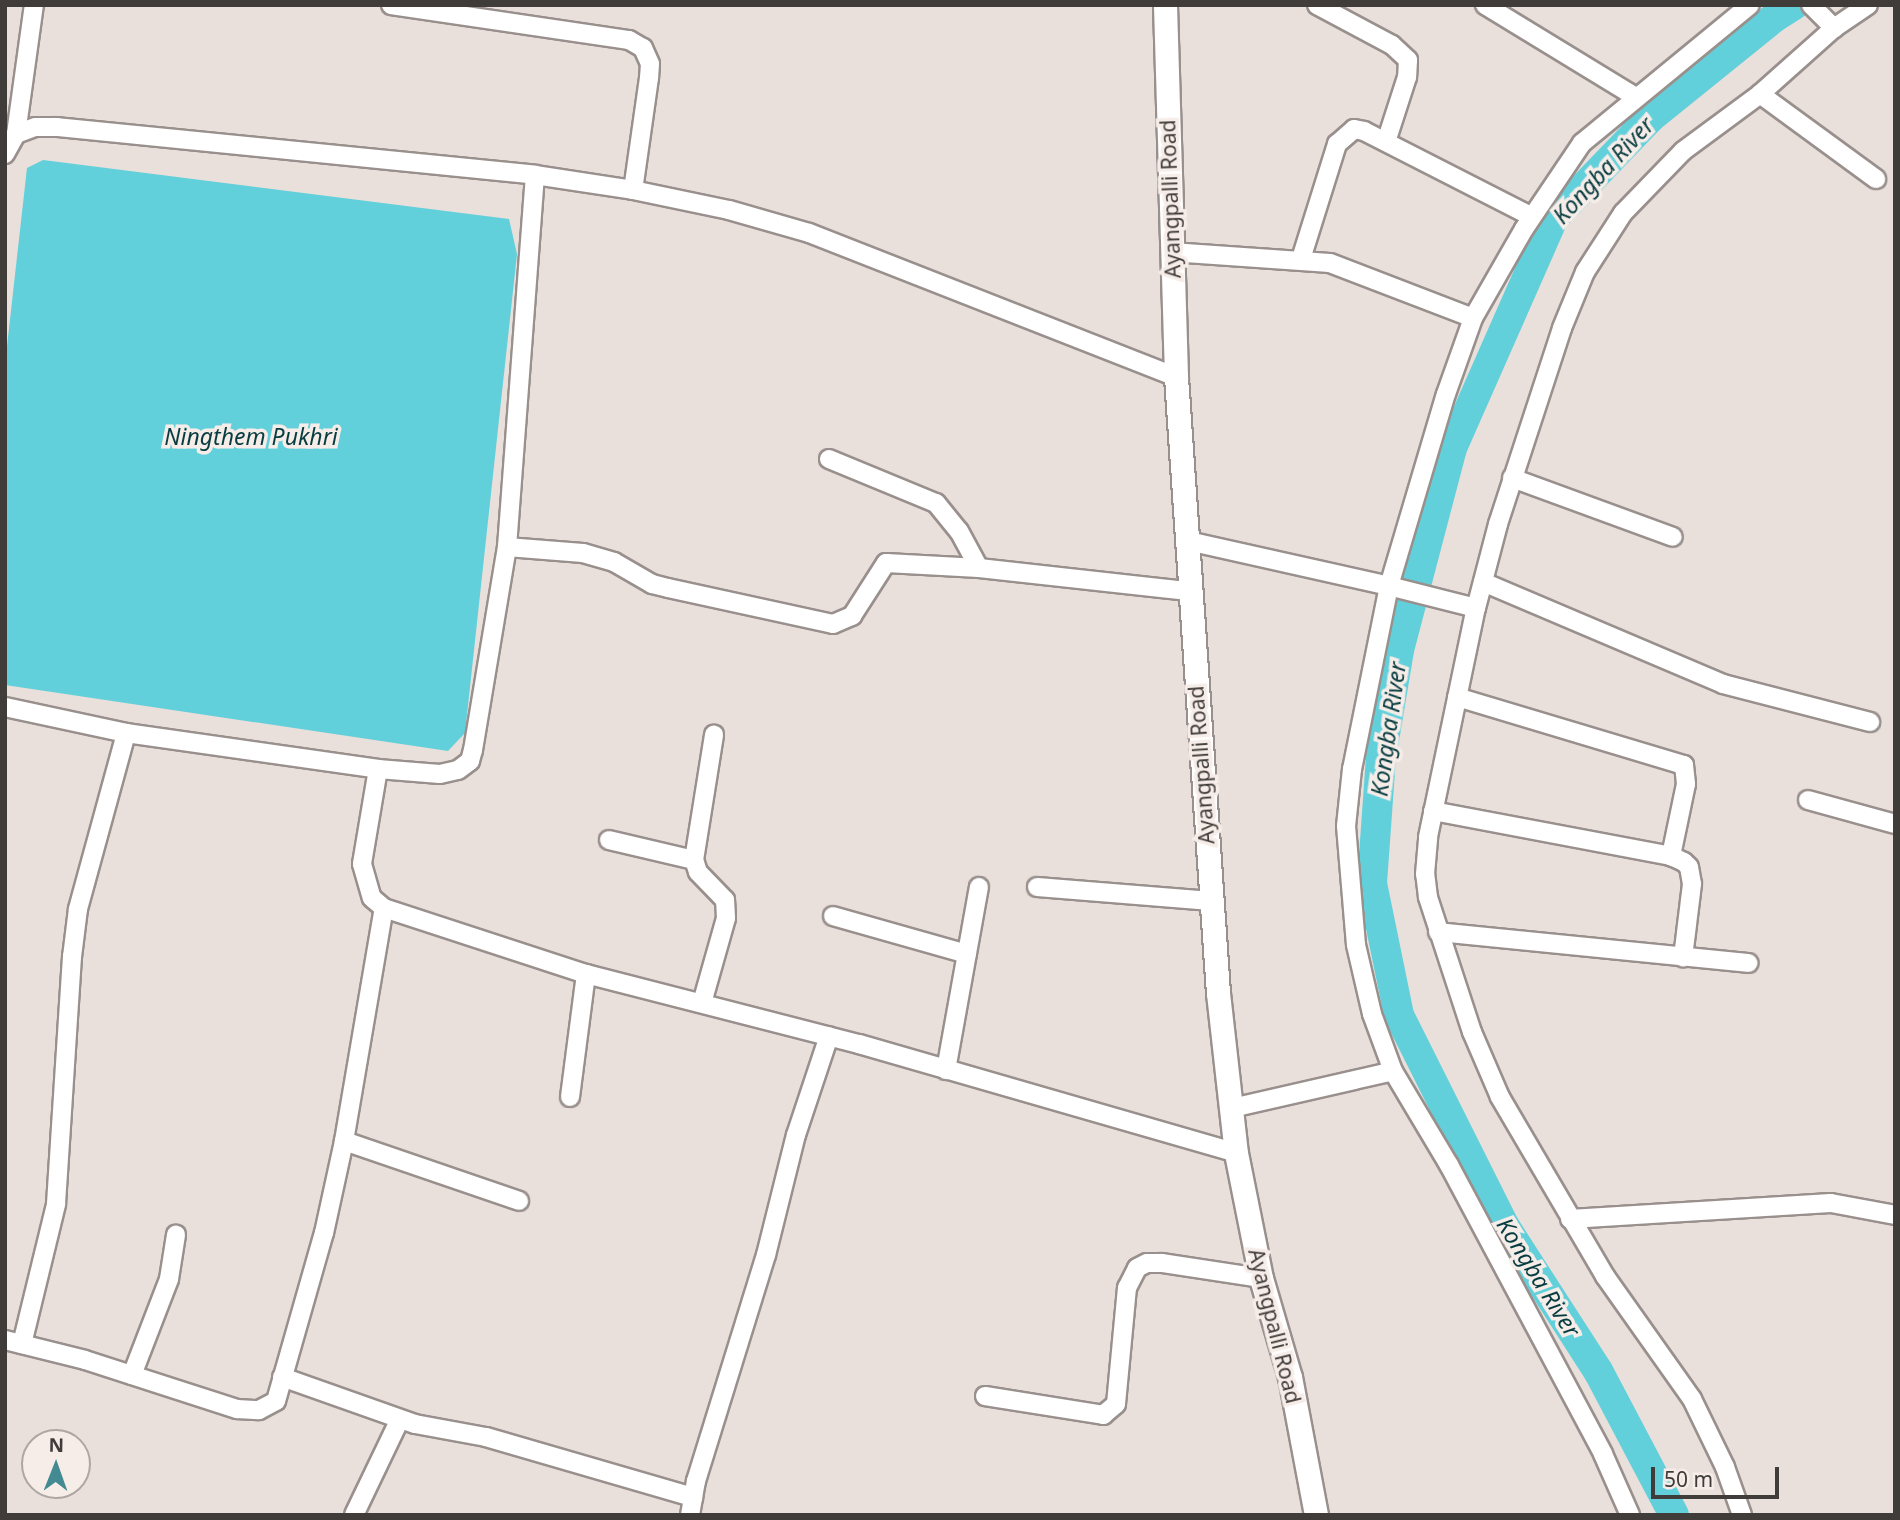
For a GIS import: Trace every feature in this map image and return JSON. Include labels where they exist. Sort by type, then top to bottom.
[{"type":"street","points":[[5,153],[16,134],[34,5]]},
{"type":"street","points":[[391,5],[629,40],[643,48],[650,64],[634,190]]},
{"type":"street","name":"Ayangpalli Road","points":[[1165,5],[1175,377],[1211,901],[1236,1153],[1261,1278],[1290,1377],[1316,1515]]},
{"type":"street","points":[[1317,5],[1392,45],[1408,60],[1407,77],[1386,142]]},
{"type":"street","points":[[1485,5],[1636,97]]},
{"type":"street","points":[[1630,1515],[1603,1454],[1438,1143],[1393,1070],[1372,1014],[1356,945],[1346,826],[1352,769],[1396,588],[1446,394],[1473,318],[1531,216],[1571,156],[1636,97],[1750,5]]},
{"type":"street","points":[[1742,1515],[1725,1467],[1692,1399],[1605,1276],[1500,1097],[1472,1032],[1438,932],[1427,897],[1425,874],[1433,811],[1457,696],[1468,605],[1483,582],[1512,478],[1562,328],[1585,272],[1623,212],[1649,183],[1683,151],[1760,94],[1822,16],[1868,5]]},
{"type":"street","points":[[1760,94],[1875,179]]},
{"type":"street","points":[[16,134],[35,127],[57,127],[535,175],[634,190],[729,211],[809,233],[1175,377]]},
{"type":"street","points":[[1300,259],[1342,137],[1354,129],[1386,142],[1531,216]]},
{"type":"street","points":[[5,707],[126,733],[378,769],[440,774],[458,771],[470,761],[507,547],[535,175]]},
{"type":"street","points":[[1171,252],[1300,259],[1346,268],[1473,318]]},
{"type":"street","points":[[829,459],[936,503],[959,531],[979,568]]},
{"type":"street","points":[[1512,478],[1673,537]]},
{"type":"street","points":[[1188,541],[1468,605]]},
{"type":"street","points":[[507,547],[583,552],[614,562],[652,584],[833,624],[845,622],[852,616],[886,564],[979,568],[1189,591]]},
{"type":"street","points":[[1483,582],[1723,684],[1870,722]]},
{"type":"street","points":[[1457,696],[1684,765],[1686,784],[1671,856]]},
{"type":"street","points":[[126,733],[78,909],[72,957],[56,1204],[14,1342],[250,1411],[260,1410],[276,1401],[324,1233],[344,1141],[384,908]]},
{"type":"street","points":[[702,1003],[726,918],[726,906],[721,894],[698,872],[694,860],[714,735]]},
{"type":"street","points":[[378,769],[362,864],[372,898],[384,908],[586,974],[829,1037],[1236,1153]]},
{"type":"street","points":[[1808,800],[1895,824]]},
{"type":"street","points":[[1433,811],[1671,856],[1684,862],[1691,874],[1684,957]]},
{"type":"street","points":[[609,840],[694,860]]},
{"type":"street","points":[[946,1070],[979,887]]},
{"type":"street","points":[[1037,887],[1211,901]]},
{"type":"street","points":[[833,916],[967,954]]},
{"type":"street","points":[[1438,932],[1748,963]]},
{"type":"street","points":[[570,1097],[586,974]]},
{"type":"street","points":[[282,1377],[400,1419],[441,1431],[486,1437],[692,1506],[708,1438],[766,1255],[796,1135],[829,1037]]},
{"type":"street","points":[[1232,1108],[1393,1070]]},
{"type":"street","points":[[344,1141],[519,1201]]},
{"type":"street","points":[[1570,1219],[1831,1203],[1895,1215]]},
{"type":"street","points":[[132,1375],[169,1279],[176,1235]]},
{"type":"street","points":[[985,1396],[1103,1415],[1116,1404],[1127,1288],[1137,1268],[1147,1263],[1162,1263],[1261,1278]]},
{"type":"street","points":[[354,1515],[400,1419]]},
{"type":"water","name":"Ningthem Pukhri","points":[[43,160],[509,219],[517,254],[465,733],[448,751],[5,685],[5,364],[27,168]]},
{"type":"waterway","name":"Kongba River","points":[[1674,1515],[1598,1371],[1504,1225],[1399,1015],[1372,883],[1381,758],[1399,650],[1452,448],[1553,219],[1651,117],[1775,17],[1794,5]]}]
